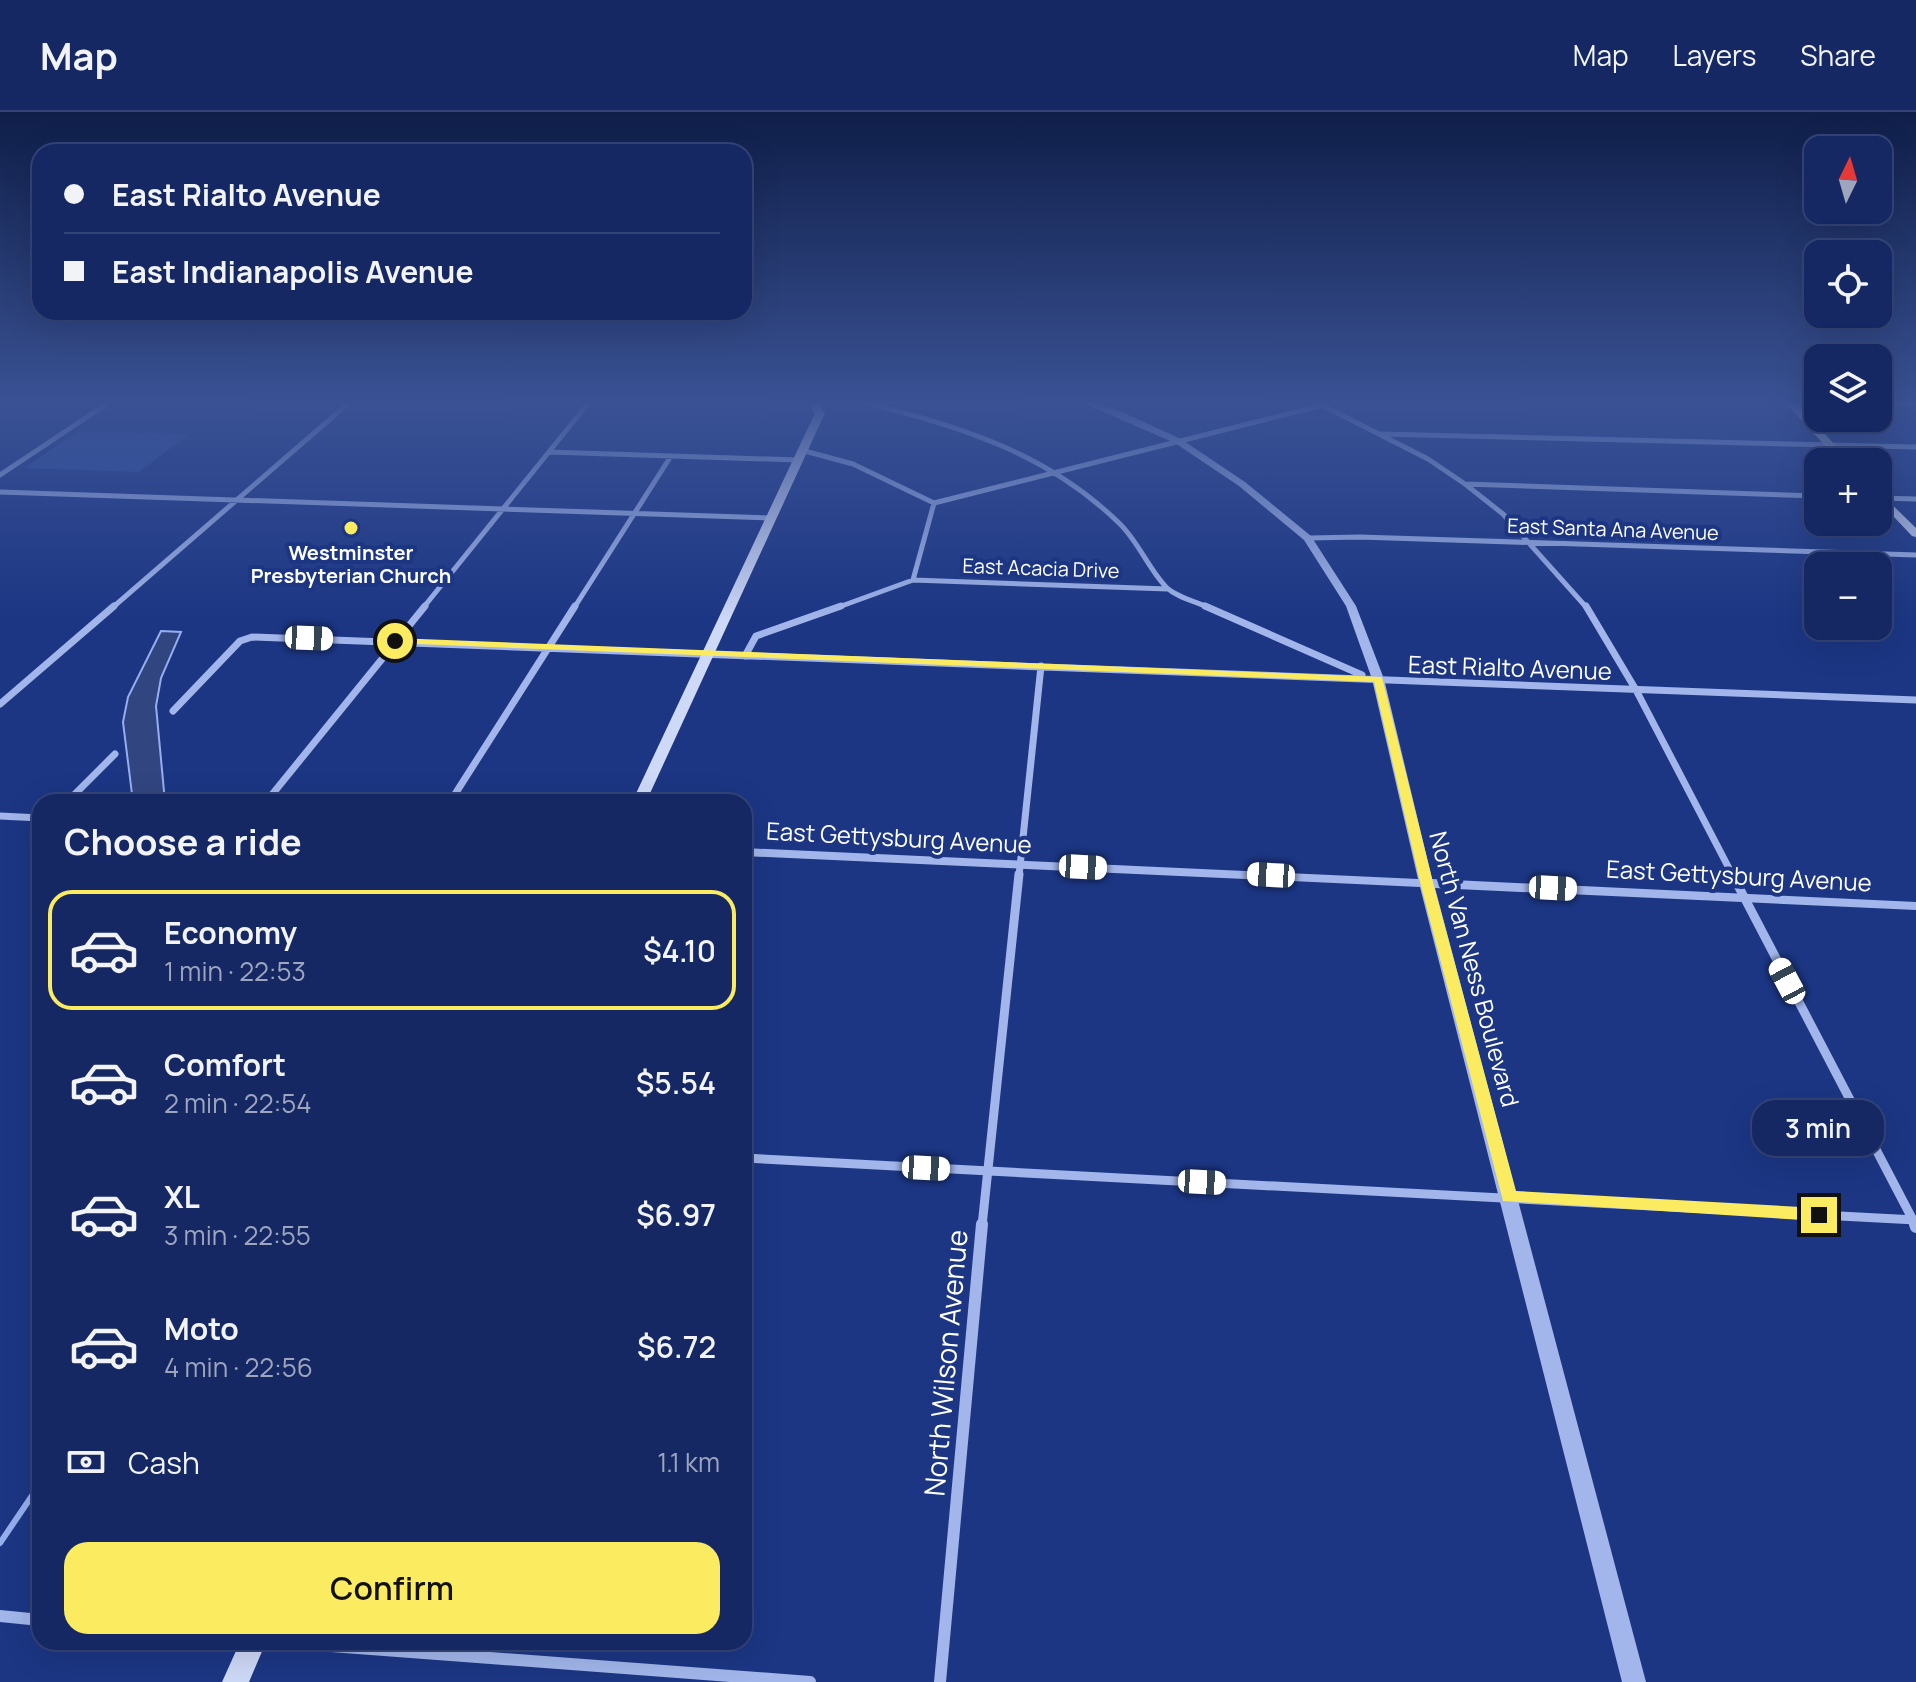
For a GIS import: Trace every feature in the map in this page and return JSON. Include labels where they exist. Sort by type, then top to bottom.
[{"type":"main road","points":[[643,794],[790,474]]},
{"type":"main road","points":[[1892,509],[1916,534]]},
{"type":"main road","points":[[235,1682],[249,1650]]},
{"type":"street","points":[[0,704],[267,474]]},
{"type":"street","points":[[272,794],[531,474]]},
{"type":"street","points":[[455,794],[659,474]]},
{"type":"street","points":[[872,474],[934,503],[1047,474]]},
{"type":"street","points":[[1059,474],[1121,524],[1168,589],[1353,673],[1378,679]]},
{"type":"street","name":"North Van Ness Boulevard","points":[[1228,474],[1308,538],[1351,606],[1378,679],[1426,882],[1634,1682]]},
{"type":"street","points":[[1451,474],[1503,514],[1583,600],[1636,690],[1915,1222]]},
{"type":"street","points":[[1465,484],[1804,496]]},
{"type":"street","points":[[0,492],[770,518]]},
{"type":"street","points":[[1892,497],[1916,499]]},
{"type":"street","points":[[745,656],[756,636],[913,580],[934,503]]},
{"type":"street","name":"East Santa Ana Avenue","points":[[1308,538],[1916,555]]},
{"type":"street","name":"East Acacia Drive","points":[[913,580],[1168,589]]},
{"type":"street","name":"East Rialto Avenue","points":[[173,711],[240,641],[252,637],[1916,700]]},
{"type":"street","name":"North Wilson Avenue","points":[[940,1682],[987,1172],[1041,666]]},
{"type":"street","points":[[75,794],[115,754]]},
{"type":"street","points":[[0,816],[32,818]]},
{"type":"street","name":"East Gettysburg Avenue","points":[[752,852],[1916,906]]},
{"type":"street","points":[[752,1158],[1509,1197],[1915,1222]]},
{"type":"street","points":[[0,1616],[32,1619]]},
{"type":"street","points":[[384,1650],[810,1682]]},
{"type":"shaded area","points":[[161,631],[181,632],[161,678],[156,706],[164,794],[132,794],[123,722],[128,697]]},
{"type":"waterway","points":[[0,1543],[32,1496]]},
{"type":"place","name":"Westminster Presbyterian Church","points":[[351,528]]},
{"type":"route","points":[[395,641],[1378,679],[1426,882],[1509,1197],[1819,1215]]}]
